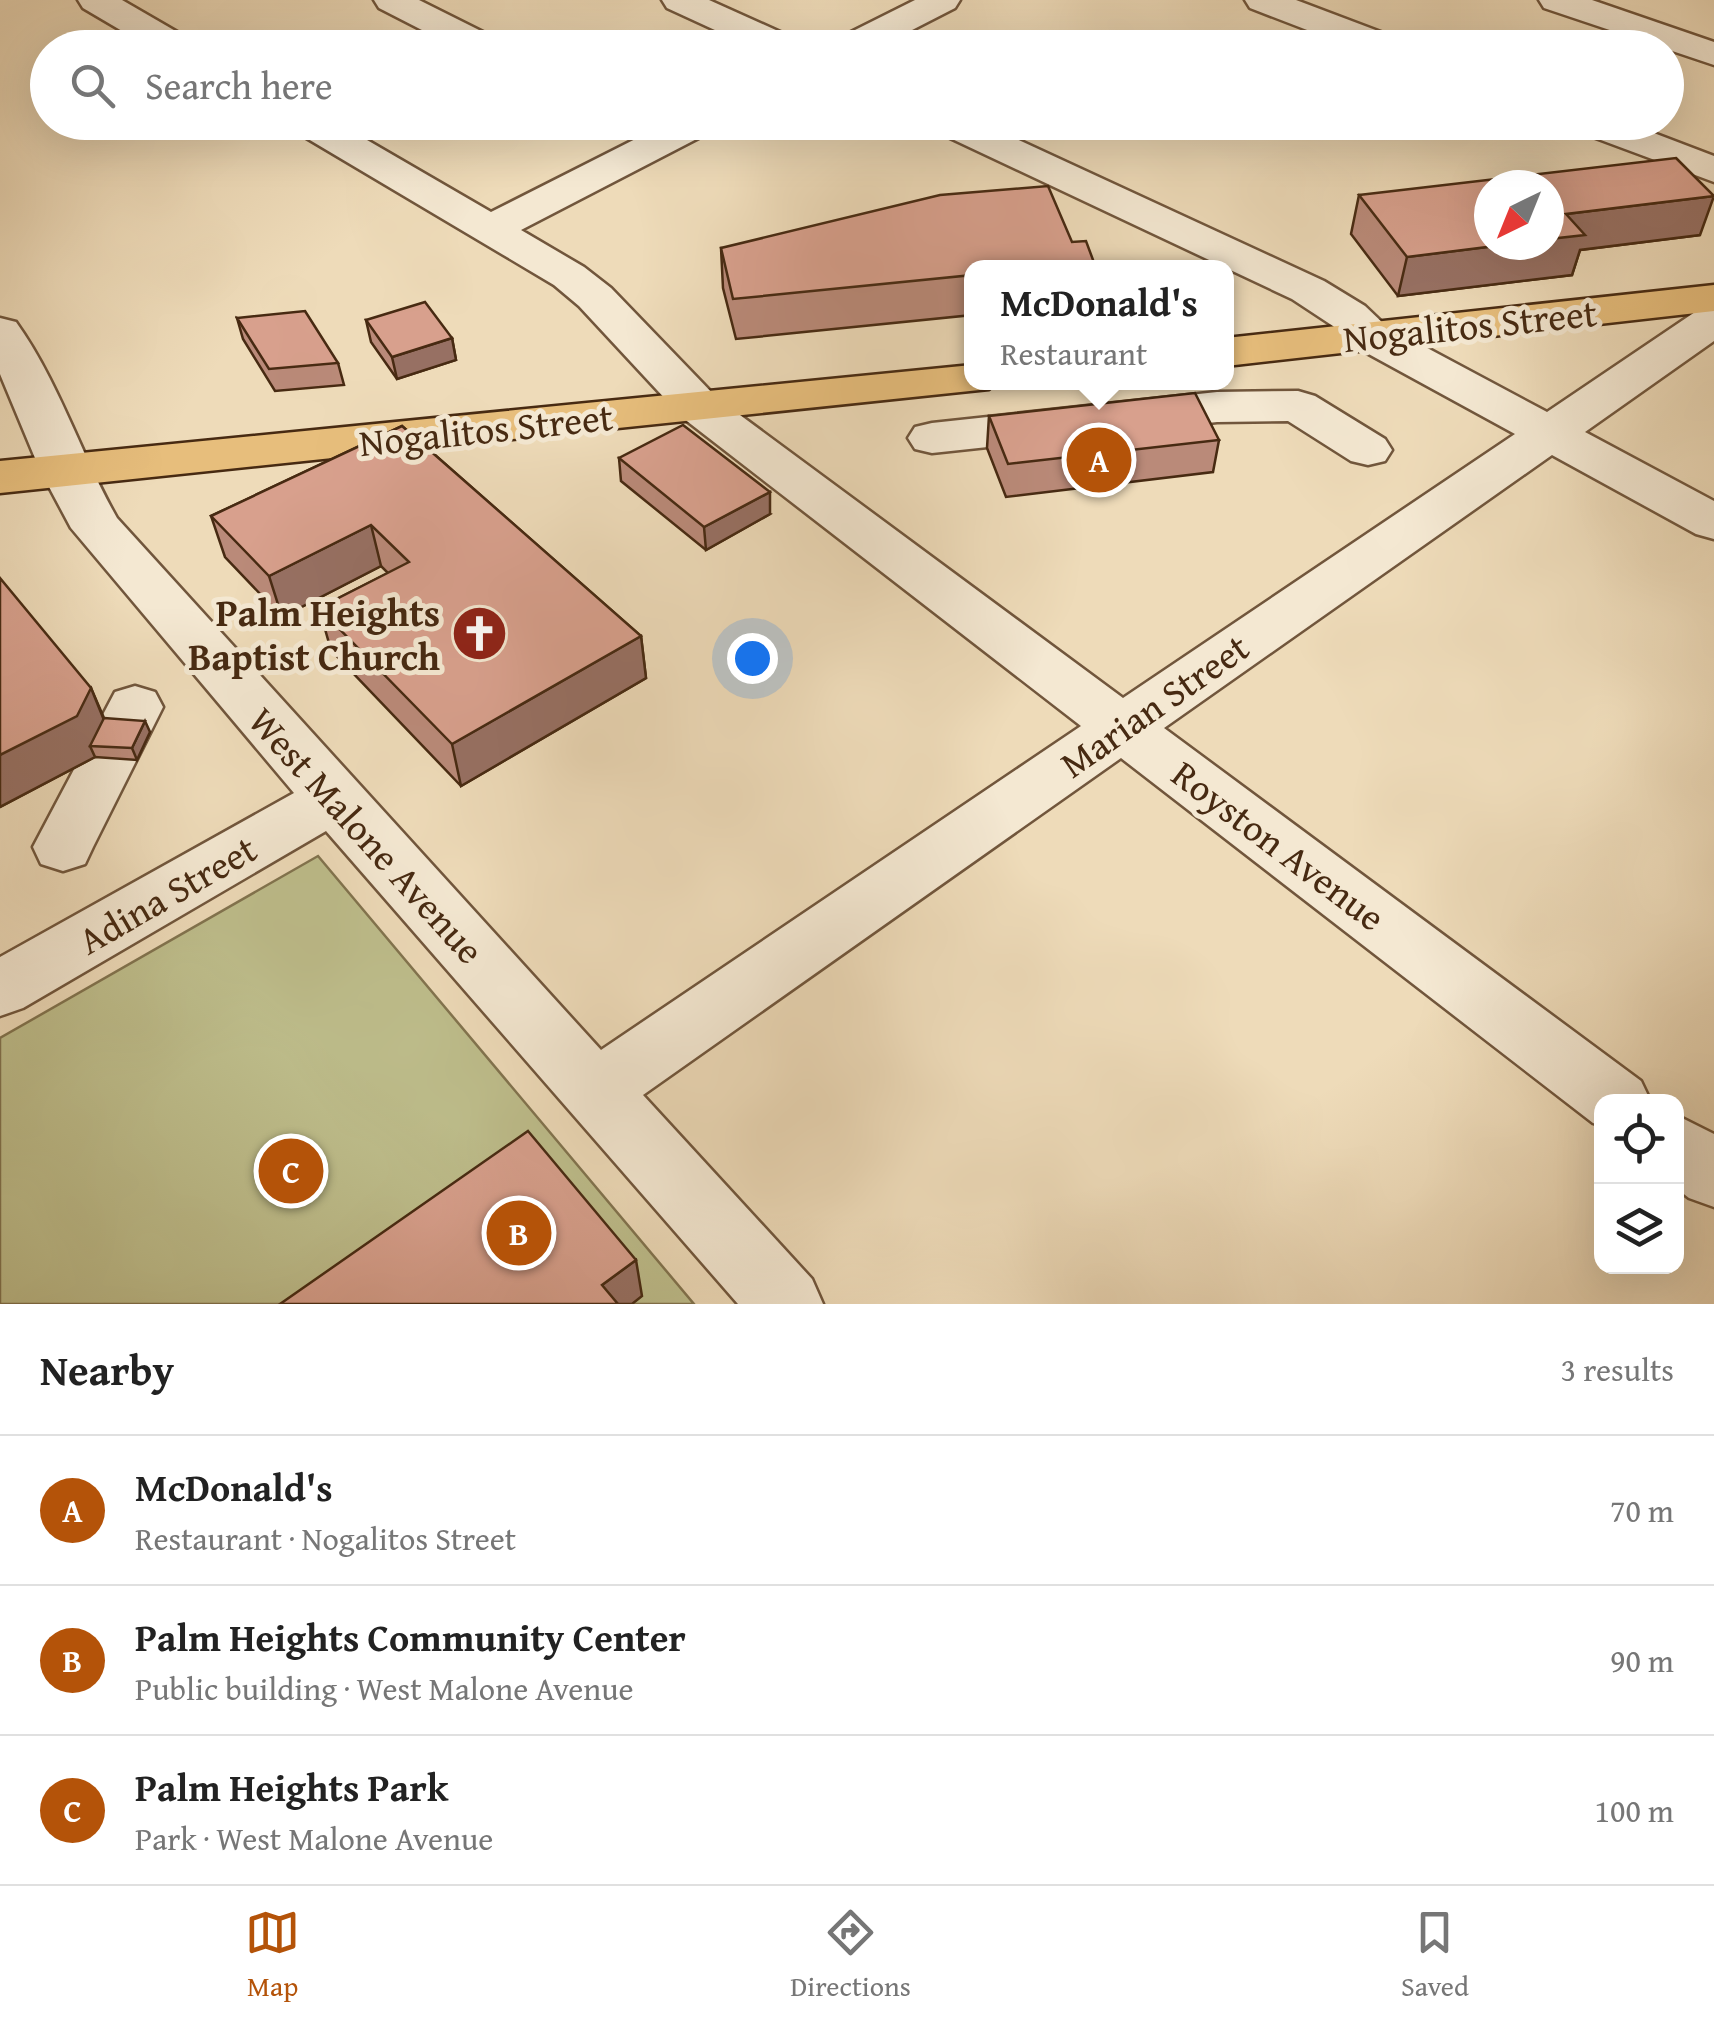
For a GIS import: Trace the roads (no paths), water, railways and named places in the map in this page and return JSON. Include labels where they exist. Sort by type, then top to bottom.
[{"type":"main road","name":"Nogalitos Street","points":[[1234,351],[1714,298]]},
{"type":"main road","name":"Nogalitos Street","points":[[0,477],[964,380]]},
{"type":"street","points":[[96,0],[147,30]]},
{"type":"street","points":[[392,0],[451,30]]},
{"type":"street","points":[[680,0],[746,30]]},
{"type":"street","points":[[883,30],[942,0]]},
{"type":"street","points":[[1262,0],[1341,30]]},
{"type":"street","points":[[1557,0],[1659,30]]},
{"type":"street","name":"Royston Avenue","points":[[337,140],[570,276],[596,297],[700,408],[1607,1094]]},
{"type":"street","points":[[490,229],[644,140]]},
{"type":"street","points":[[986,140],[1331,302],[1370,336],[1714,522]]},
{"type":"street","points":[[1635,140],[1714,170]]},
{"type":"street","name":"Marian Street","points":[[596,1090],[1714,320]]},
{"type":"street","name":"West Malone Avenue","points":[[0,332],[14,352],[65,470],[97,528],[786,1304]]},
{"type":"street","points":[[932,438],[1217,407],[1298,406],[1368,450]]},
{"type":"street","points":[[62,847],[135,707]]},
{"type":"street","name":"Adina Street","points":[[0,989],[333,798]]},
{"type":"street","points":[[1684,1152],[1714,1175]]},
{"type":"place","name":"McDonald's","points":[[1099,460]]},
{"type":"place","name":"Palm Heights Baptist Church","points":[[479,634]]},
{"type":"place","name":"Palm Heights Park","points":[[291,1171]]},
{"type":"place","name":"Palm Heights Community Center","points":[[519,1233]]}]
